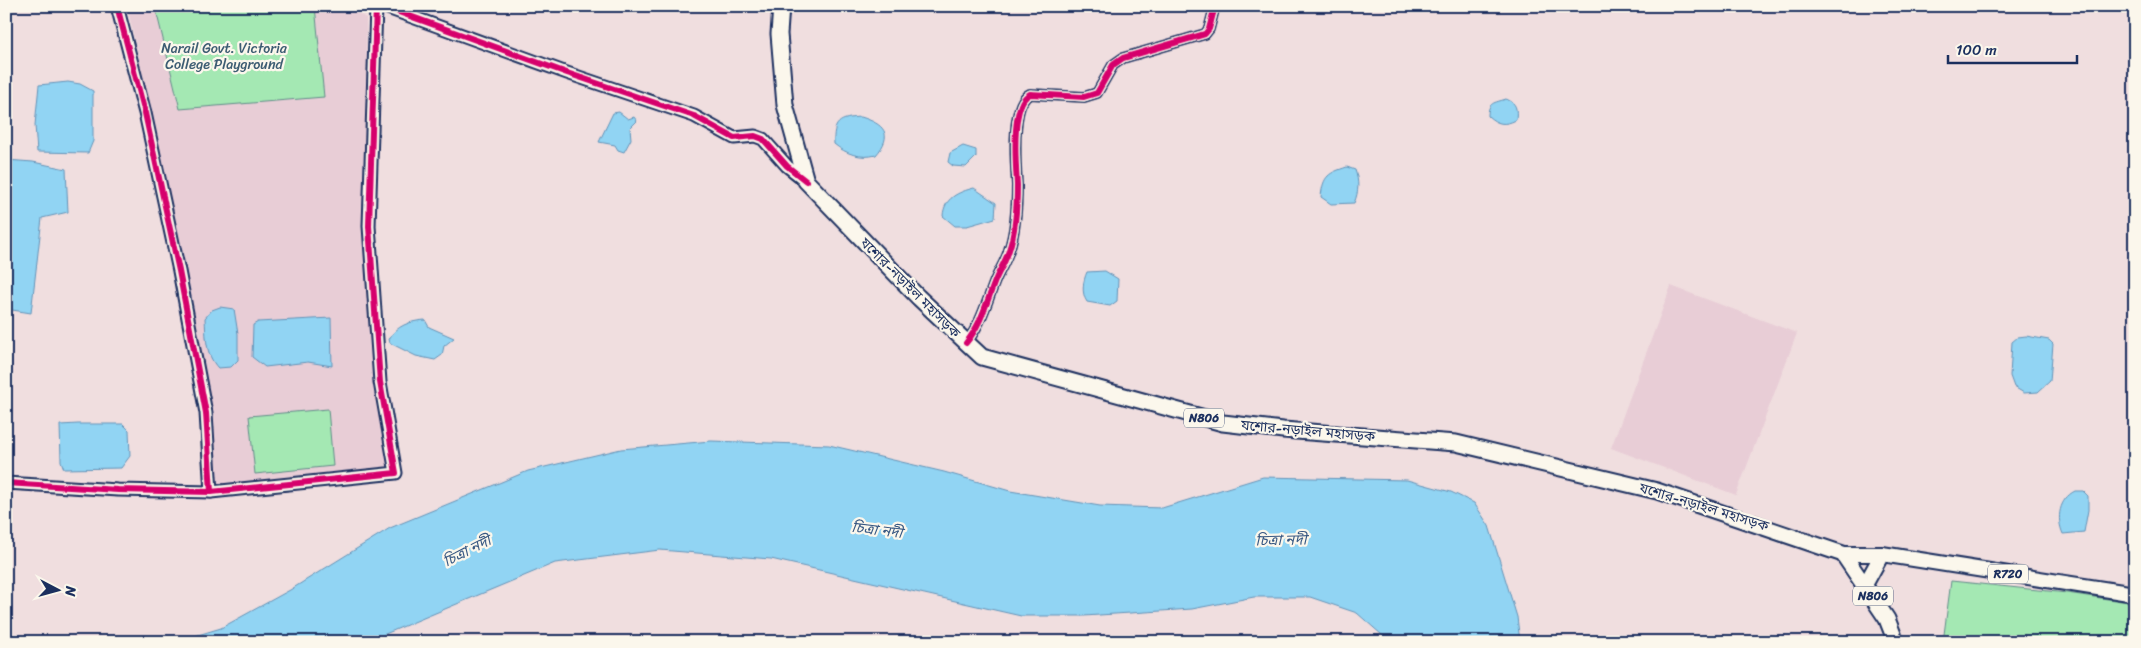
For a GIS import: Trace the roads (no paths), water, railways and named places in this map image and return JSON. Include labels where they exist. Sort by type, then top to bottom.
[{"type":"highway","name":"যশোর-নড়াইল মহাসড়ক","points":[[780,6],[779,34],[785,105],[806,181],[866,246],[966,344],[982,357],[1223,423],[1283,430],[1456,443],[1657,491],[1843,554]]},
{"type":"highway","name":"N806","points":[[1843,554],[1887,619],[1896,642]]},
{"type":"main road","name":"R720","points":[[1843,554],[1882,554],[2135,594]]},
{"type":"main road","points":[[1865,585],[1882,554]]},
{"type":"street","points":[[117,6],[145,113],[179,271],[206,412],[211,492]]},
{"type":"street","points":[[6,483],[118,490],[211,492],[396,472],[380,382],[370,226],[376,6]]},
{"type":"street","points":[[382,6],[566,73],[694,116],[734,138],[755,136],[763,139],[788,166],[806,181]]},
{"type":"street","points":[[966,344],[978,328],[996,278],[1009,250],[1016,215],[1015,150],[1019,112],[1023,100],[1030,94],[1084,96],[1097,93],[1113,64],[1123,58],[1206,34],[1209,29],[1214,6]]},
{"type":"water","points":[[68,82],[80,84],[93,91],[93,141],[88,153],[37,152],[35,125],[39,85]]},
{"type":"water","points":[[1506,99],[1512,102],[1515,107],[1516,120],[1508,123],[1494,121],[1488,116],[1489,108],[1495,102]]},
{"type":"water","points":[[619,112],[628,119],[634,117],[637,121],[630,128],[631,139],[624,152],[618,150],[615,145],[599,142],[613,113]]},
{"type":"water","points":[[861,117],[876,123],[884,131],[884,141],[876,155],[854,155],[834,144],[836,126],[839,123],[843,120]]},
{"type":"water","points":[[963,146],[976,150],[976,157],[966,167],[953,166],[948,162],[950,153]]},
{"type":"water","points":[[6,160],[33,162],[66,169],[68,212],[42,218],[31,313],[6,309]]},
{"type":"water","points":[[1347,167],[1355,170],[1358,187],[1356,199],[1354,203],[1331,204],[1321,197],[1325,179],[1331,173]]},
{"type":"water","points":[[974,188],[996,203],[995,218],[967,226],[955,226],[943,216],[946,205],[957,194]]},
{"type":"water","points":[[1105,271],[1118,279],[1117,301],[1110,306],[1087,302],[1083,287],[1087,272]]},
{"type":"water","points":[[220,307],[234,309],[238,334],[238,360],[231,367],[218,368],[208,351],[205,318],[212,310]]},
{"type":"water","points":[[331,318],[332,366],[308,362],[265,367],[252,357],[253,325],[258,322]]},
{"type":"water","points":[[425,320],[429,327],[454,338],[444,346],[442,355],[435,360],[416,356],[390,343],[389,339],[395,331],[409,323]]},
{"type":"water","points":[[2026,336],[2049,340],[2053,344],[2050,381],[2038,392],[2024,393],[2014,387],[2010,376],[2012,342],[2018,337]]},
{"type":"water","points":[[123,424],[129,430],[130,456],[121,468],[64,469],[61,461],[60,425]]},
{"type":"water","name":"চিত্রা নদী","points":[[711,441],[829,445],[944,472],[1010,491],[1100,506],[1162,508],[1263,477],[1407,480],[1451,492],[1474,503],[1489,526],[1517,617],[1520,642],[1390,642],[1357,613],[1310,597],[1254,597],[1192,609],[1084,616],[1021,616],[771,559],[660,550],[555,563],[366,642],[175,642],[221,628],[290,590],[390,528],[528,471],[621,449]]},
{"type":"water","points":[[2075,491],[2083,491],[2088,496],[2088,510],[2084,532],[2063,534],[2060,510],[2065,499]]},
{"type":"park label","name":"Narail Govt. Victoria College Playground","points":[[224,56]]}]
